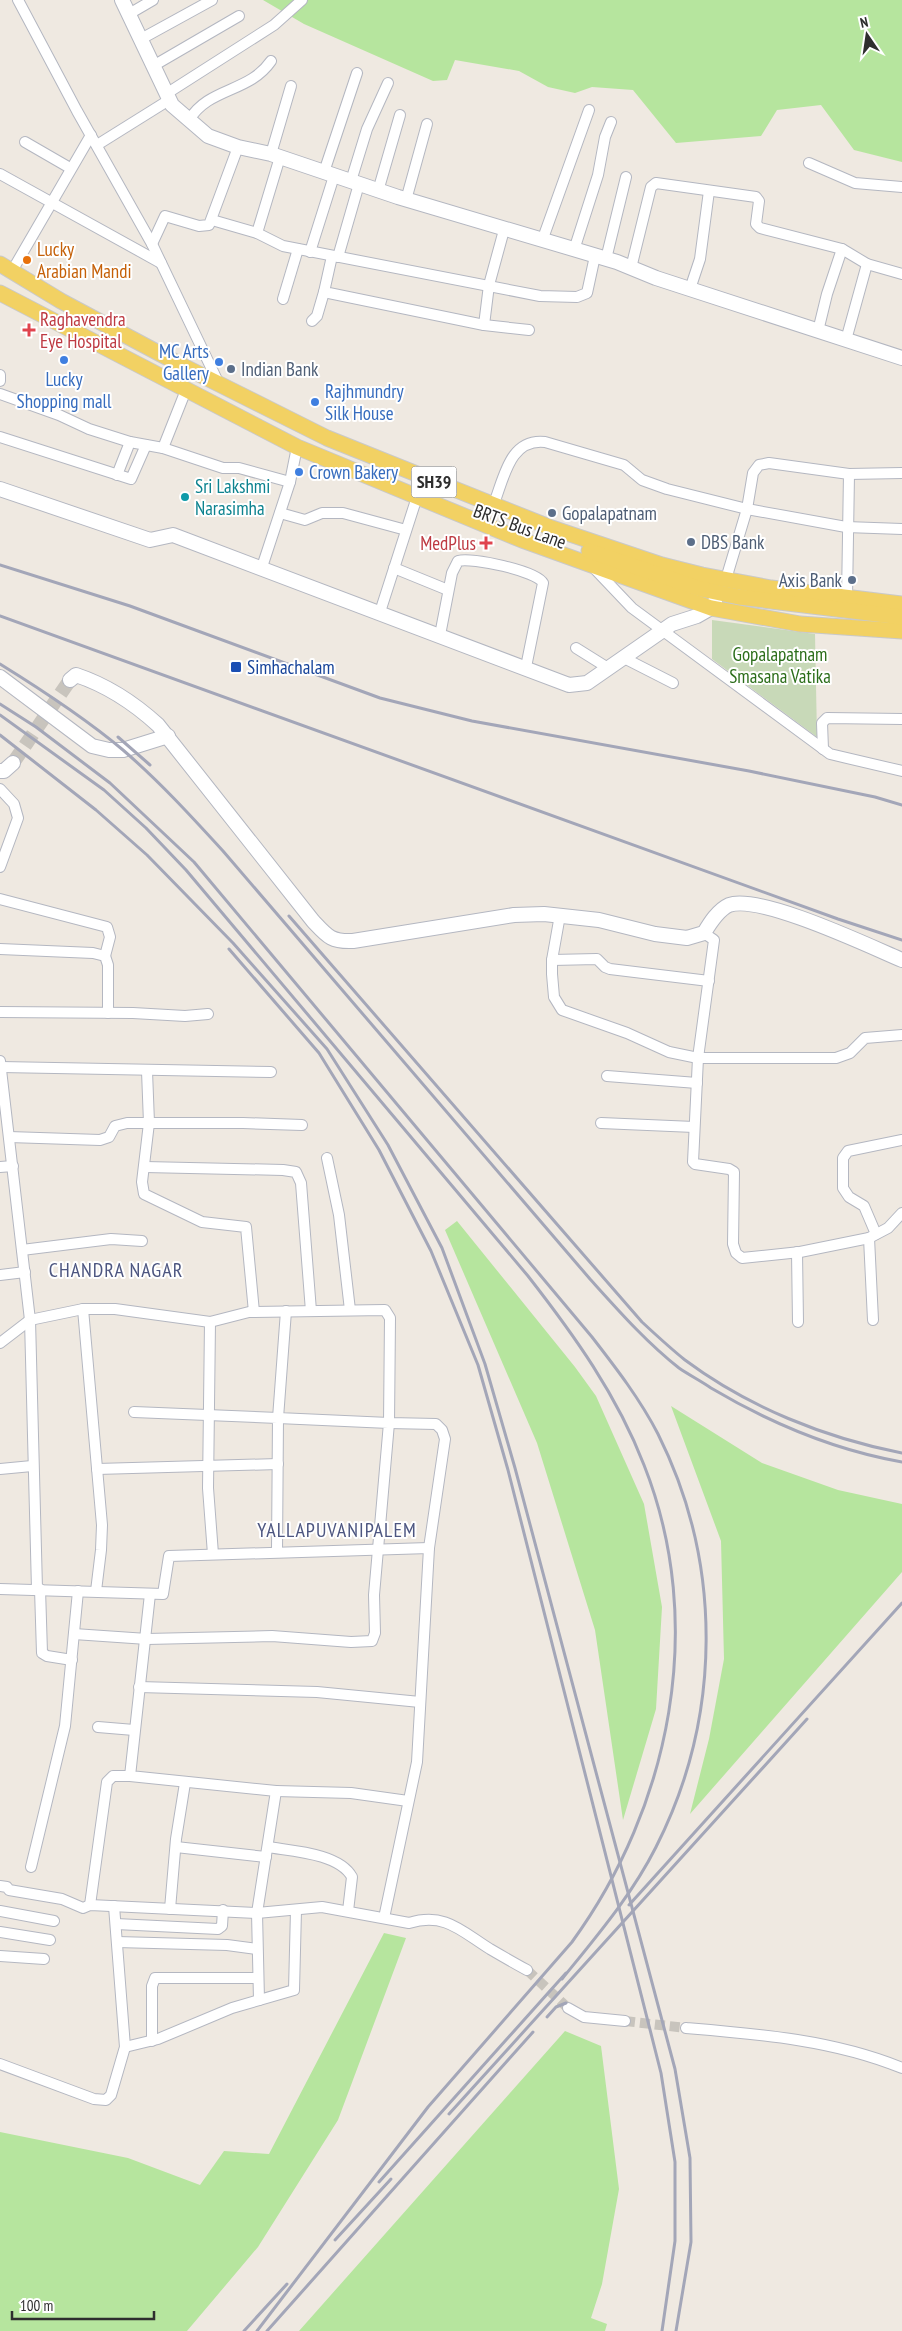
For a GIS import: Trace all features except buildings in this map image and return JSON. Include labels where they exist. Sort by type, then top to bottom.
[{"type":"main road","name":"SH39","points":[[6,268],[62,301],[220,385],[326,438],[493,506],[723,586],[771,588],[902,604]]},
{"type":"main road","name":"BRTS Bus Lane","points":[[0,282],[196,383],[274,427],[386,476],[641,570],[836,611],[902,617]]},
{"type":"main road","name":"SH39","points":[[0,293],[297,447],[591,566],[711,608],[800,624],[902,631]]},
{"type":"street","points":[[18,0],[152,244],[220,385]]},
{"type":"street","points":[[122,0],[168,97],[189,120],[208,136],[238,147],[275,156],[406,200],[601,257],[690,289],[902,358]]},
{"type":"street","points":[[129,14],[153,0]]},
{"type":"street","points":[[141,39],[212,0]]},
{"type":"street","points":[[97,146],[274,25],[302,0]]},
{"type":"street","points":[[153,66],[239,16]]},
{"type":"street","points":[[189,120],[205,102],[256,78],[272,61]]},
{"type":"street","points":[[310,252],[357,73]]},
{"type":"street","points":[[312,321],[317,316],[335,257],[367,129],[388,83]]},
{"type":"street","points":[[257,233],[291,86]]},
{"type":"street","points":[[542,241],[588,110]]},
{"type":"street","points":[[378,190],[400,115]]},
{"type":"street","points":[[574,250],[598,175],[603,142],[611,122]]},
{"type":"street","points":[[406,200],[427,124]]},
{"type":"street","points":[[6,268],[50,203],[90,134]]},
{"type":"street","points":[[25,142],[70,168]]},
{"type":"street","points":[[152,244],[165,216],[202,227],[207,226],[212,220],[238,147]]},
{"type":"street","points":[[810,164],[855,183],[902,187]]},
{"type":"street","points":[[0,174],[161,263]]},
{"type":"street","points":[[212,220],[257,233],[270,241],[310,252],[540,296],[583,296],[590,287],[601,257],[626,177]]},
{"type":"street","points":[[631,268],[652,185],[656,184],[756,197],[759,201],[756,224],[760,228],[842,250],[867,264],[902,274]]},
{"type":"street","points":[[690,289],[700,259],[709,191]]},
{"type":"street","points":[[484,325],[489,286],[504,230]]},
{"type":"street","points":[[283,299],[298,249]]},
{"type":"street","points":[[818,331],[827,294],[842,250]]},
{"type":"street","points":[[846,340],[867,264]]},
{"type":"street","points":[[324,292],[484,325],[529,330]]},
{"type":"street","points":[[0,375],[0,381]]},
{"type":"street","points":[[164,448],[186,390]]},
{"type":"street","points":[[0,394],[89,429],[130,442],[164,448],[223,468],[239,468],[290,482]]},
{"type":"street","points":[[0,437],[132,479],[146,445]]},
{"type":"street","points":[[493,506],[515,453],[523,445],[532,441],[544,442],[624,465],[642,480],[667,489],[747,509],[846,527],[902,529]]},
{"type":"street","points":[[117,475],[130,442]]},
{"type":"street","points":[[262,567],[290,482],[297,447]]},
{"type":"street","points":[[0,489],[150,540],[173,535],[574,685],[587,683],[663,630],[711,608],[723,586],[747,509],[754,472],[759,465],[769,463],[849,474],[902,473]]},
{"type":"street","points":[[847,598],[846,527],[849,474]]},
{"type":"street","points":[[380,612],[417,497]]},
{"type":"street","points":[[280,513],[305,520],[322,513],[343,513],[406,530]]},
{"type":"street","points":[[440,634],[454,567],[461,560],[480,561],[530,573],[540,578],[543,583],[526,667]]},
{"type":"street","points":[[591,566],[632,608],[830,754],[902,771]]},
{"type":"street","points":[[394,568],[448,590]]},
{"type":"street","points":[[576,648],[608,668]]},
{"type":"street","points":[[622,657],[673,682]]},
{"type":"street","points":[[70,680],[76,675],[101,686],[141,710],[168,736],[179,755],[313,921],[327,936],[336,941],[353,941],[514,915],[560,915],[599,920],[655,934],[687,938],[704,933],[713,918],[728,906],[743,903],[827,926],[902,960]]},
{"type":"street","points":[[0,677],[92,746],[123,750],[168,736]]},
{"type":"street","points":[[823,749],[822,723],[827,718],[902,719]]},
{"type":"street","points":[[0,771],[4,771],[13,763]]},
{"type":"street","points":[[0,790],[14,804],[18,818],[0,867]]},
{"type":"street","points":[[0,899],[107,927],[110,937],[105,956],[108,965],[108,1013]]},
{"type":"street","points":[[560,915],[552,960],[554,997],[562,1010],[627,1033],[669,1052],[698,1058],[836,1058],[850,1053],[865,1038],[902,1035]]},
{"type":"street","points":[[704,933],[714,940],[698,1058],[693,1154],[695,1164],[729,1169],[734,1172],[733,1244],[736,1253],[742,1258],[748,1258],[797,1252],[873,1236],[888,1228],[902,1213]]},
{"type":"street","points":[[0,949],[93,953],[105,956]]},
{"type":"street","points":[[552,960],[597,959],[605,968],[610,969],[709,981]]},
{"type":"street","points":[[0,1012],[185,1016],[208,1014]]},
{"type":"street","points":[[72,1660],[47,1656],[42,1653],[32,1466],[30,1320],[0,1064],[147,1071],[272,1072]]},
{"type":"street","points":[[147,1071],[149,1123],[142,1182],[144,1194],[202,1222],[246,1227],[254,1312]]},
{"type":"street","points":[[607,1076],[697,1083]]},
{"type":"street","points":[[9,1137],[100,1140],[110,1136],[118,1125],[149,1123],[302,1125]]},
{"type":"street","points":[[602,1123],[694,1127]]},
{"type":"street","points":[[873,1320],[873,1236],[864,1206],[849,1197],[843,1188],[843,1158],[848,1151],[902,1140]]},
{"type":"street","points":[[327,1158],[339,1215],[350,1310]]},
{"type":"street","points":[[0,1167],[13,1166]]},
{"type":"street","points":[[145,1167],[283,1170],[296,1172],[301,1183],[311,1311]]},
{"type":"street","points":[[22,1250],[111,1239],[142,1241]]},
{"type":"street","points":[[797,1252],[798,1322]]},
{"type":"street","points":[[0,1275],[25,1272]]},
{"type":"street","points":[[82,1309],[102,1525],[96,1592]]},
{"type":"street","points":[[0,1343],[30,1320],[82,1309],[115,1309],[210,1322],[254,1312],[378,1309],[385,1310],[389,1314],[389,1423],[377,1548],[374,1633],[369,1642],[272,1636],[147,1639],[74,1634]]},
{"type":"street","points":[[277,1552],[278,1418],[286,1311]]},
{"type":"street","points":[[210,1322],[210,1466],[208,1488],[212,1554]]},
{"type":"street","points":[[134,1412],[436,1424],[442,1430],[444,1439],[429,1548],[417,1762],[384,1918]]},
{"type":"street","points":[[97,1469],[278,1464]]},
{"type":"street","points":[[0,1469],[32,1466]]},
{"type":"street","points":[[0,1589],[163,1594],[169,1556],[377,1548],[429,1548]]},
{"type":"street","points":[[31,1867],[66,1726],[78,1591]]},
{"type":"street","points":[[130,1776],[139,1687],[147,1639],[150,1594]]},
{"type":"street","points":[[139,1687],[317,1692],[420,1702]]},
{"type":"street","points":[[98,1727],[134,1730]]},
{"type":"street","points":[[90,1905],[108,1782],[112,1776],[130,1776],[276,1791],[351,1794],[408,1801]]},
{"type":"street","points":[[170,1908],[185,1783]]},
{"type":"street","points":[[259,2000],[257,1913],[276,1791]]},
{"type":"street","points":[[176,1847],[315,1854],[340,1865],[352,1877],[348,1911]]},
{"type":"street","points":[[0,1886],[7,1887],[9,1890],[62,1900],[83,1908],[90,1905],[257,1913],[322,1907],[409,1923],[426,1919],[449,1923],[527,1970]]},
{"type":"street","points":[[0,2064],[94,2099],[106,2100],[114,2090],[125,2047],[114,1906]]},
{"type":"street","points":[[116,1924],[218,1929],[222,1926],[223,1910]]},
{"type":"street","points":[[125,2047],[152,2041],[232,2008],[294,1990],[296,1910]]},
{"type":"street","points":[[0,1911],[54,1921]]},
{"type":"street","points":[[0,1932],[50,1940]]},
{"type":"street","points":[[117,1942],[227,1945],[257,1949]]},
{"type":"street","points":[[0,1956],[44,1959]]},
{"type":"street","points":[[152,2041],[152,1986],[155,1978],[257,1978]]},
{"type":"street","points":[[568,2008],[584,2017],[625,2021]]},
{"type":"street","points":[[686,2028],[817,2044],[864,2053],[902,2068]]},
{"type":"green space","points":[[263,0],[902,0],[902,162],[854,150],[821,105],[777,110],[761,136],[676,143],[633,90],[592,87],[575,93],[548,87],[519,71],[455,60],[447,80],[433,81],[304,24]]},
{"type":"green space","name":"Gopalapatnam Smasana Vatika","points":[[712,620],[815,634],[817,737],[712,659]]},
{"type":"green space","points":[[457,1221],[575,1367],[596,1396],[644,1504],[662,1607],[656,1709],[623,1820],[595,1630],[537,1443],[445,1230]]},
{"type":"green space","points":[[671,1406],[762,1463],[838,1490],[902,1504],[902,1572],[690,1814],[709,1739],[724,1659],[721,1541]]},
{"type":"green space","points":[[384,1933],[406,1938],[338,2120],[258,2247],[187,2331],[0,2331],[0,2132],[128,2158],[200,2185],[224,2151],[269,2154]]},
{"type":"green space","points":[[565,2031],[601,2046],[619,2189],[602,2284],[591,2318],[607,2324],[605,2331],[299,2331]]},
{"type":"tunnel","points":[[13,763],[70,680]]},
{"type":"tunnel","points":[[527,1970],[568,2008]]},
{"type":"tunnel","points":[[625,2021],[686,2028]]},
{"type":"railway","points":[[0,565],[130,606],[380,698],[472,721],[749,771],[875,797],[902,805]]},
{"type":"railway","points":[[0,616],[838,919],[902,940]]},
{"type":"railway","points":[[0,664],[109,738],[175,799],[223,851],[590,1279],[667,1358],[679,1368],[733,1401],[779,1424],[827,1443],[902,1462]]},
{"type":"railway","points":[[0,704],[36,727],[110,783],[194,862],[592,1337],[636,1396],[658,1434],[679,1484],[694,1535],[703,1588],[706,1640],[703,1693],[693,1746],[678,1797],[656,1847],[625,1899],[562,1979]]},
{"type":"railway","points":[[0,715],[104,790],[146,828],[186,870],[528,1276],[593,1366],[608,1390],[633,1439],[644,1465],[663,1526],[673,1587],[675,1650],[669,1712],[655,1773],[634,1832],[606,1889],[572,1942],[428,2107],[257,2331]]},
{"type":"railway","points":[[0,735],[96,810],[147,855],[233,943],[327,1049],[388,1145],[442,1248],[485,1364],[515,1468],[675,2069],[690,2158],[691,2242],[676,2331]]},
{"type":"railway","points":[[118,737],[150,765]]},
{"type":"railway","points":[[289,916],[642,1322],[668,1346],[709,1377],[761,1406],[844,1439],[902,1453]]},
{"type":"railway","points":[[229,949],[319,1053],[379,1150],[431,1251],[478,1365],[508,1470],[661,2073],[675,2162],[675,2241],[662,2331]]},
{"type":"railway","points":[[629,1905],[902,1603]]},
{"type":"railway","points":[[449,2114],[807,1719]]},
{"type":"railway","points":[[379,2182],[566,1973]]},
{"type":"railway","points":[[547,2017],[556,2007],[566,2003]]},
{"type":"railway","points":[[267,2331],[533,2032]]},
{"type":"railway","points":[[335,2240],[391,2179]]},
{"type":"railway","points":[[244,2331],[287,2284]]},
{"type":"place","name":"Lucky Arabian Mandi","points":[[27,260]]},
{"type":"place","name":"Raghavendra Eye Hospital","points":[[29,330]]},
{"type":"place","name":"Lucky Shopping mall","points":[[64,360]]},
{"type":"place","name":"MC Arts Gallery","points":[[219,362]]},
{"type":"place","name":"Indian Bank","points":[[231,369]]},
{"type":"place","name":"Rajhmundry Silk House","points":[[315,402]]},
{"type":"place","name":"Crown Bakery","points":[[299,472]]},
{"type":"place","name":"Sri Lakshmi Narasimha","points":[[185,497]]},
{"type":"place","name":"Gopalapatnam","points":[[552,513]]},
{"type":"place","name":"DBS Bank","points":[[691,542]]},
{"type":"place","name":"MedPlus","points":[[486,543]]},
{"type":"place","name":"Axis Bank","points":[[852,580]]},
{"type":"place","name":"Simhachalam","points":[[236,667]]},
{"type":"district","name":"CHANDRA NAGAR","points":[[116,1270]]},
{"type":"district","name":"YALLAPUVANIPALEM","points":[[337,1530]]}]
